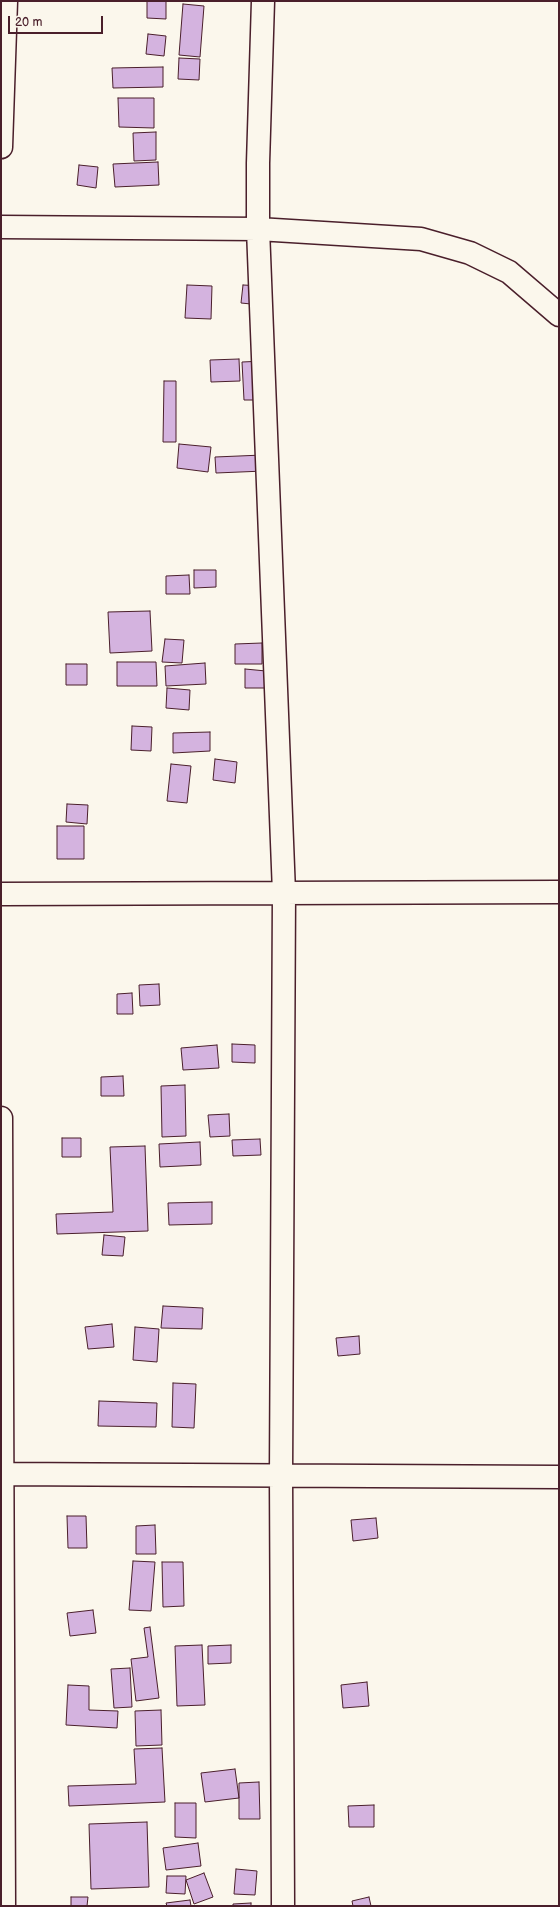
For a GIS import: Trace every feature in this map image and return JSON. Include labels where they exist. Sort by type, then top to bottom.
[{"type":"street","points":[[1,147],[6,1]]},
{"type":"street","points":[[263,1],[258,163],[258,230],[284,893],[281,1475],[283,1906]]},
{"type":"street","points":[[1,227],[258,230],[421,239],[470,253],[508,272],[559,315]]},
{"type":"street","points":[[1,894],[559,892]]},
{"type":"street","points":[[1,1118],[4,1906]]},
{"type":"street","points":[[2,1474],[559,1477]]},
{"type":"building","points":[[147,1],[166,1],[166,19],[147,18]]},
{"type":"building","points":[[183,4],[204,6],[200,57],[179,55]]},
{"type":"building","points":[[148,34],[166,36],[164,56],[146,54]]},
{"type":"building","points":[[179,58],[200,59],[199,80],[178,79]]},
{"type":"building","points":[[163,67],[163,87],[113,88],[112,68]]},
{"type":"building","points":[[118,98],[154,98],[154,128],[119,127]]},
{"type":"building","points":[[156,132],[156,160],[134,161],[133,133]]},
{"type":"building","points":[[158,162],[159,185],[115,187],[113,164]]},
{"type":"building","points":[[79,165],[98,167],[96,188],[77,185]]},
{"type":"building","points":[[187,285],[212,286],[211,319],[185,318]]},
{"type":"building","points":[[243,285],[263,286],[261,305],[241,303]]},
{"type":"building","points":[[239,359],[240,381],[211,382],[210,360]]},
{"type":"building","points":[[264,361],[266,400],[244,400],[242,362]]},
{"type":"building","points":[[164,381],[176,381],[176,442],[163,442]]},
{"type":"building","points":[[179,444],[211,447],[208,472],[177,468]]},
{"type":"building","points":[[263,455],[264,471],[216,473],[215,457]]},
{"type":"building","points":[[194,570],[216,570],[216,587],[194,588]]},
{"type":"building","points":[[189,575],[190,594],[166,594],[166,576]]},
{"type":"building","points":[[150,611],[152,651],[110,653],[108,612]]},
{"type":"building","points":[[165,639],[184,640],[182,663],[162,662]]},
{"type":"building","points":[[262,643],[262,664],[235,664],[235,644]]},
{"type":"building","points":[[117,662],[156,662],[157,686],[117,686]]},
{"type":"building","points":[[205,663],[206,684],[166,686],[165,666]]},
{"type":"building","points":[[66,664],[87,664],[87,685],[66,685]]},
{"type":"building","points":[[245,669],[266,671],[265,688],[245,688]]},
{"type":"building","points":[[167,688],[190,690],[189,710],[166,708]]},
{"type":"building","points":[[132,726],[152,727],[151,751],[131,750]]},
{"type":"building","points":[[210,732],[210,751],[173,753],[173,733]]},
{"type":"building","points":[[215,759],[237,762],[235,783],[213,780]]},
{"type":"building","points":[[171,764],[191,766],[187,803],[167,801]]},
{"type":"building","points":[[67,804],[88,805],[87,824],[66,822]]},
{"type":"building","points":[[57,826],[84,826],[84,859],[57,859]]},
{"type":"building","points":[[159,984],[160,1005],[140,1006],[139,985]]},
{"type":"building","points":[[132,993],[133,1014],[117,1014],[117,994]]},
{"type":"building","points":[[232,1044],[255,1045],[255,1063],[232,1062]]},
{"type":"building","points":[[217,1045],[219,1068],[183,1070],[181,1048]]},
{"type":"building","points":[[123,1076],[124,1096],[101,1096],[101,1077]]},
{"type":"building","points":[[185,1085],[186,1136],[162,1137],[161,1086]]},
{"type":"building","points":[[229,1114],[230,1136],[210,1137],[208,1115]]},
{"type":"building","points":[[62,1138],[81,1138],[81,1157],[62,1157]]},
{"type":"building","points":[[260,1139],[261,1155],[233,1156],[232,1140]]},
{"type":"building","points":[[200,1142],[201,1165],[160,1167],[159,1144]]},
{"type":"building","points":[[145,1146],[148,1231],[57,1234],[56,1214],[113,1212],[110,1147]]},
{"type":"building","points":[[212,1202],[212,1224],[169,1225],[168,1203]]},
{"type":"building","points":[[104,1235],[125,1237],[123,1256],[102,1255]]},
{"type":"building","points":[[163,1306],[203,1308],[202,1329],[161,1328]]},
{"type":"building","points":[[112,1324],[114,1347],[88,1349],[85,1327]]},
{"type":"building","points":[[135,1327],[159,1329],[157,1362],[133,1360]]},
{"type":"building","points":[[359,1336],[360,1354],[338,1356],[336,1338]]},
{"type":"building","points":[[173,1383],[196,1384],[194,1428],[172,1427]]},
{"type":"building","points":[[99,1401],[157,1403],[156,1427],[98,1426]]},
{"type":"building","points":[[67,1516],[86,1516],[87,1548],[68,1548]]},
{"type":"building","points":[[376,1518],[378,1538],[353,1541],[351,1520]]},
{"type":"building","points":[[155,1525],[156,1554],[136,1554],[136,1526]]},
{"type":"building","points":[[133,1561],[155,1562],[151,1611],[129,1610]]},
{"type":"building","points":[[162,1562],[183,1562],[184,1606],[163,1607]]},
{"type":"building","points":[[93,1610],[96,1633],[70,1636],[67,1613]]},
{"type":"building","points":[[150,1627],[159,1698],[136,1701],[131,1659],[148,1657],[144,1628]]},
{"type":"building","points":[[202,1645],[205,1705],[177,1706],[175,1646]]},
{"type":"building","points":[[231,1645],[231,1663],[208,1664],[208,1646]]},
{"type":"building","points":[[130,1668],[132,1707],[114,1708],[111,1669]]},
{"type":"building","points":[[367,1682],[369,1706],[343,1708],[341,1685]]},
{"type":"building","points":[[68,1685],[89,1686],[89,1710],[118,1711],[117,1728],[66,1725]]},
{"type":"building","points":[[161,1710],[162,1745],[136,1746],[135,1711]]},
{"type":"building","points":[[162,1748],[165,1802],[69,1806],[68,1786],[136,1784],[134,1749]]},
{"type":"building","points":[[235,1769],[239,1798],[205,1802],[201,1773]]},
{"type":"building","points":[[259,1782],[260,1819],[239,1819],[239,1783]]},
{"type":"building","points":[[175,1803],[196,1803],[196,1838],[175,1837]]},
{"type":"building","points":[[374,1805],[374,1827],[349,1827],[348,1806]]},
{"type":"building","points":[[147,1822],[149,1887],[91,1889],[89,1824]]},
{"type":"building","points":[[198,1843],[201,1866],[166,1870],[163,1848]]},
{"type":"building","points":[[236,1869],[257,1871],[255,1895],[234,1894]]},
{"type":"building","points":[[204,1873],[213,1897],[194,1904],[186,1880]]},
{"type":"building","points":[[167,1876],[186,1876],[185,1894],[166,1893]]},
{"type":"building","points":[[71,1897],[88,1897],[87,1906],[71,1906]]},
{"type":"building","points":[[369,1897],[371,1906],[353,1906],[352,1901]]},
{"type":"building","points":[[190,1900],[191,1906],[167,1906],[166,1903]]},
{"type":"building","points":[[251,1903],[251,1906],[233,1906],[233,1904]]}]
